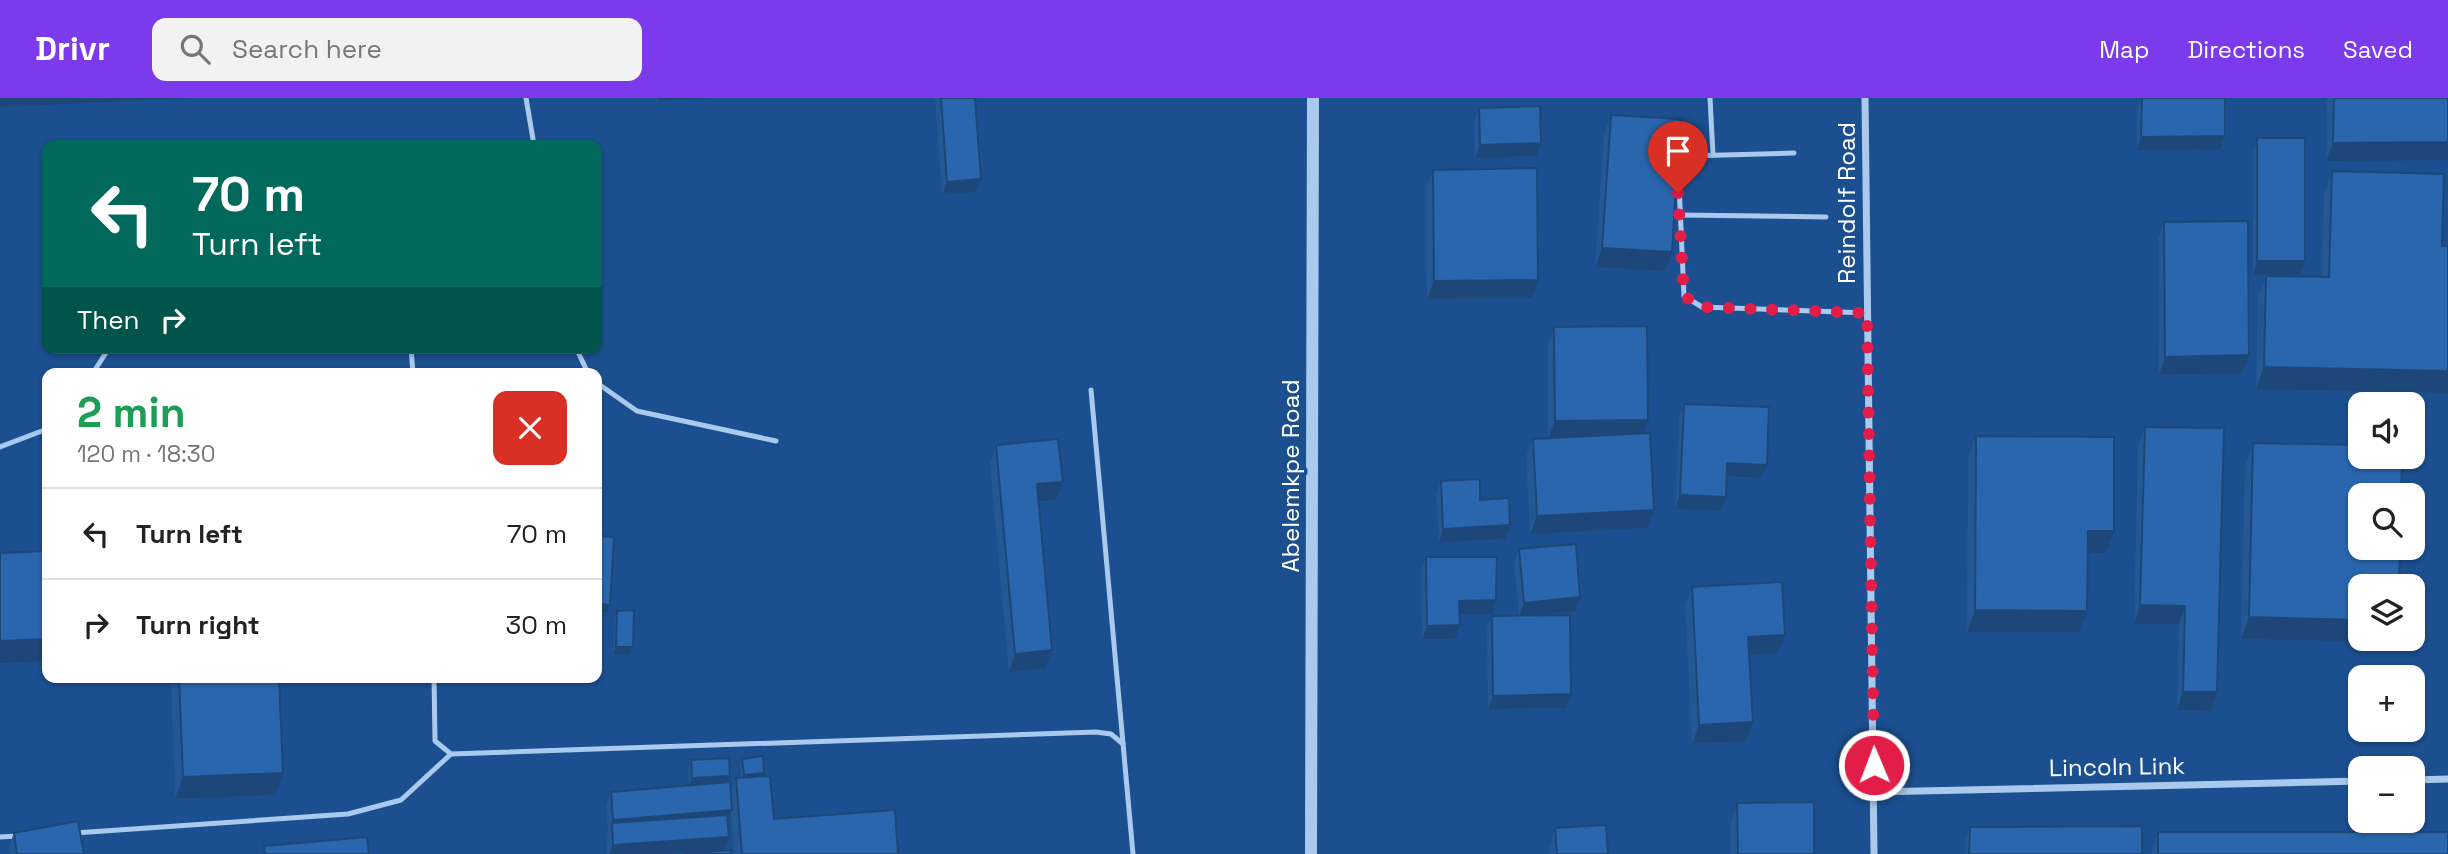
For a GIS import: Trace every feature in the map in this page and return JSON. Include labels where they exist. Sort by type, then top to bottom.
[{"type":"street","name":"Abelemkpe Road","points":[[1311,854],[1313,98]]},
{"type":"street","name":"Reindolf Road","points":[[1865,98],[1874,854]]},
{"type":"street","points":[[2425,780],[2448,779]]},
{"type":"street","name":"Lincoln Link","points":[[1874,792],[2348,781]]},
{"type":"lane","points":[[526,98],[533,140]]},
{"type":"lane","points":[[1710,98],[1713,155]]},
{"type":"lane","points":[[1794,153],[1686,156],[1678,161],[1684,296],[1702,307],[1867,313]]},
{"type":"lane","points":[[1679,215],[1826,217]]},
{"type":"lane","points":[[602,386],[637,411],[776,441]]},
{"type":"lane","points":[[1091,390],[1133,854]]},
{"type":"lane","points":[[0,447],[42,431]]},
{"type":"lane","points":[[434,683],[435,741],[451,754]]},
{"type":"lane","points":[[69,833],[335,815],[374,809],[401,800],[451,754],[1096,732],[1111,734],[1122,744]]},
{"type":"lane","points":[[0,837],[30,835]]},
{"type":"building","points":[[941,98],[975,98],[981,179],[947,182]]},
{"type":"building","points":[[2142,98],[2225,98],[2225,136],[2141,137]]},
{"type":"building","points":[[2334,98],[2448,98],[2448,142],[2333,143]]},
{"type":"building","points":[[1540,106],[1541,143],[1480,145],[1479,108]]},
{"type":"building","points":[[1611,115],[1680,119],[1672,252],[1602,248]]},
{"type":"building","points":[[2257,138],[2305,138],[2305,261],[2257,261]]},
{"type":"building","points":[[1537,168],[1538,280],[1434,281],[1433,170]]},
{"type":"building","points":[[2332,171],[2444,174],[2442,246],[2448,246],[2448,371],[2264,367],[2266,276],[2329,277]]},
{"type":"building","points":[[2248,221],[2249,355],[2165,357],[2164,222]]},
{"type":"building","points":[[1647,326],[1648,420],[1555,421],[1554,327]]},
{"type":"building","points":[[1684,404],[1769,407],[1767,465],[1727,463],[1726,497],[1680,495]]},
{"type":"building","points":[[2145,427],[2224,428],[2217,692],[2183,692],[2185,606],[2140,605]]},
{"type":"building","points":[[1650,433],[1654,510],[1537,516],[1533,439]]},
{"type":"building","points":[[1976,436],[2114,437],[2114,531],[2088,531],[2087,611],[1975,610]]},
{"type":"building","points":[[1058,439],[1063,482],[1037,484],[1052,650],[1015,654],[996,445]]},
{"type":"building","points":[[2253,443],[2348,445],[2348,469],[2402,469],[2401,483],[2348,483],[2348,560],[2400,560],[2399,574],[2348,574],[2348,620],[2249,617]]},
{"type":"building","points":[[1480,479],[1480,500],[1509,498],[1510,525],[1443,529],[1441,481]]},
{"type":"building","points":[[602,536],[614,537],[610,605],[602,604]]},
{"type":"building","points":[[1576,544],[1580,597],[1524,603],[1519,549]]},
{"type":"building","points":[[42,551],[42,639],[0,641],[0,553]]},
{"type":"building","points":[[1426,557],[1497,557],[1496,600],[1459,601],[1460,625],[1427,626]]},
{"type":"building","points":[[1782,582],[1785,635],[1748,637],[1753,722],[1699,725],[1692,587]]},
{"type":"building","points":[[634,610],[633,647],[616,647],[617,611]]},
{"type":"building","points":[[1570,615],[1571,694],[1493,696],[1492,616]]},
{"type":"building","points":[[179,683],[279,683],[283,773],[183,777]]},
{"type":"building","points":[[763,756],[764,773],[744,775],[742,759]]},
{"type":"building","points":[[729,758],[730,776],[692,778],[691,760]]},
{"type":"building","points":[[770,776],[774,819],[895,810],[898,854],[742,854],[736,778]]},
{"type":"building","points":[[730,782],[732,810],[613,820],[611,792]]},
{"type":"building","points":[[1814,802],[1814,854],[1738,854],[1737,803]]},
{"type":"building","points":[[727,815],[729,837],[613,845],[612,823]]},
{"type":"building","points":[[78,821],[84,854],[17,854],[14,833]]},
{"type":"building","points":[[1606,825],[1608,854],[1557,854],[1555,828]]},
{"type":"building","points":[[2142,826],[2142,854],[1969,854],[1970,827]]},
{"type":"building","points":[[2158,832],[2448,832],[2448,854],[2158,854]]},
{"type":"building","points":[[367,837],[369,854],[265,854],[264,846]]},
{"type":"building","points":[[731,850],[731,854],[683,854]]},
{"type":"route","points":[[1678,193],[1684,296],[1692,303],[1702,307],[1867,313],[1874,765]]}]
